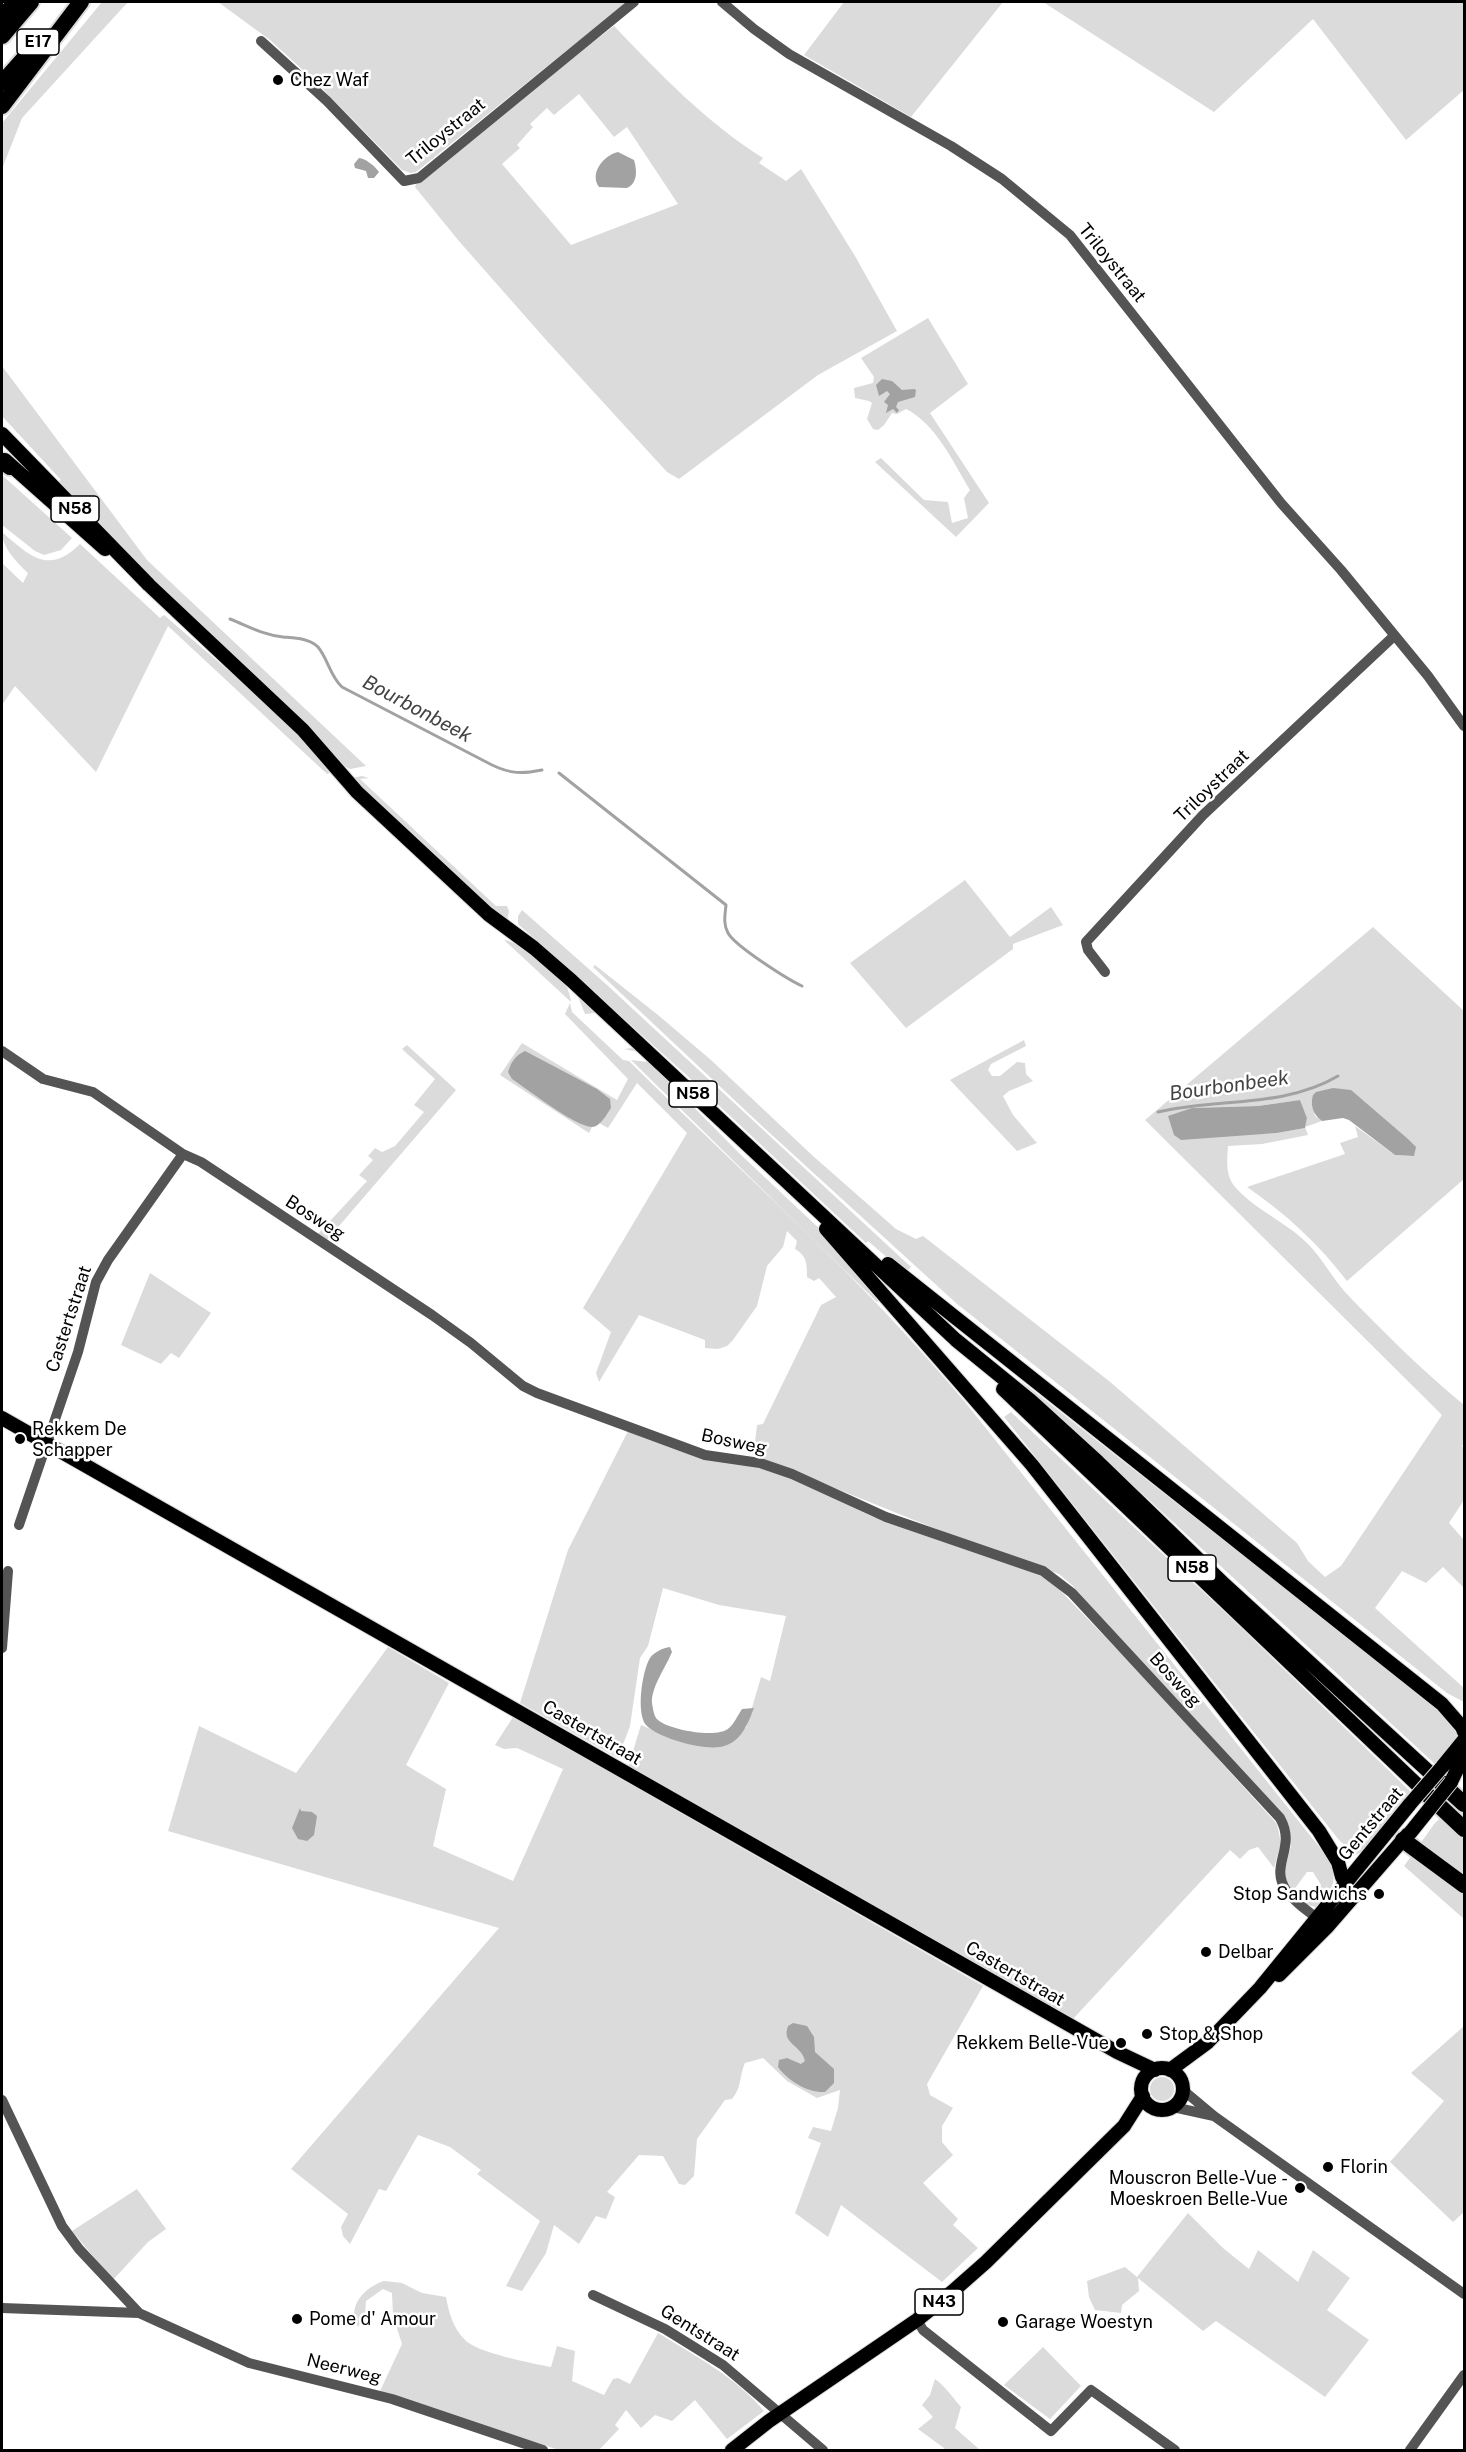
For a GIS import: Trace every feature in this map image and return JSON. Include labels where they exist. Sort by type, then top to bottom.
[{"type":"highway","points":[[2,16],[17,2]]},
{"type":"highway","name":"E17","points":[[2,36],[31,2]]},
{"type":"highway","name":"E17","points":[[2,83],[76,2]]},
{"type":"highway","points":[[2,106],[81,2]]},
{"type":"highway","name":"N58","points":[[1446,1782],[1464,1804]]},
{"type":"highway","name":"N58","points":[[1429,1796],[1464,1829]]},
{"type":"highway","points":[[1403,1830],[1464,1885]]},
{"type":"main road","name":"N58","points":[[2,434],[149,585],[303,730],[342,777],[390,824],[488,914],[534,948],[572,981],[956,1340],[1031,1401],[1225,1585],[1446,1782]]},
{"type":"main road","name":"N58","points":[[4,461],[84,533],[149,585]]},
{"type":"main road","name":"N58","points":[[808,1202],[834,1216],[903,1277],[1442,1704],[1464,1710]]},
{"type":"main road","name":"N58","points":[[808,1202],[828,1233],[856,1262],[1032,1465],[1319,1831],[1348,1858],[1361,1865]]},
{"type":"main road","name":"N58","points":[[956,1340],[968,1355],[1429,1796]]},
{"type":"main road","name":"Castertstraat","points":[[2,1418],[1120,2054],[1155,2070]]},
{"type":"main road","points":[[1442,1704],[1464,1732]]},
{"type":"main road","points":[[1446,1782],[1463,1747]]},
{"type":"main road","name":"Gentstraat","points":[[1322,1922],[1347,1881],[1361,1865],[1403,1830],[1410,1804],[1463,1747]]},
{"type":"main road","points":[[1155,2070],[1170,2070],[1208,2042],[1260,1988],[1281,1974],[1322,1922],[1384,1861],[1403,1830],[1446,1782],[1464,1767]]},
{"type":"main road","points":[[1319,1831],[1338,1862],[1342,1877],[1347,1881]]},
{"type":"main road","points":[[1361,1865],[1372,1865],[1384,1861]]},
{"type":"main road","points":[[1173,2107],[1179,2101],[1182,2085],[1208,2042]]},
{"type":"main road","name":"Castertstraat","points":[[1120,2054],[1143,2089]]},
{"type":"main road","name":"N43","points":[[1124,2126],[1149,2073],[1155,2070]]},
{"type":"main road","points":[[1170,2070],[1182,2085]]},
{"type":"main road","points":[[1143,2089],[1149,2104],[1158,2109]]},
{"type":"main road","name":"N43","points":[[732,2451],[781,2413],[917,2320],[986,2262],[1124,2126],[1158,2109],[1173,2107]]},
{"type":"street","name":"Triloystraat","points":[[261,41],[327,101],[404,181],[409,181],[419,178],[634,2]]},
{"type":"street","name":"Triloystraat","points":[[722,2],[789,54],[951,146],[1002,179],[1070,235],[1281,503],[1341,570],[1428,676],[1464,726]]},
{"type":"street","name":"Triloystraat","points":[[1105,972],[1088,950],[1086,942],[1094,932],[1117,911],[1203,815],[1394,636]]},
{"type":"street","name":"Bosweg","points":[[2,1050],[43,1078],[93,1092],[183,1154],[201,1162],[423,1309],[471,1343],[524,1386],[544,1397],[705,1455],[760,1463],[792,1474],[886,1517],[1027,1564],[1057,1580],[1280,1818],[1287,1835],[1279,1873],[1282,1885],[1295,1901],[1322,1922]]},
{"type":"street","name":"Castertstraat","points":[[19,1525],[78,1352],[96,1282],[108,1260],[183,1154]]},
{"type":"street","points":[[2,1648],[8,1571]]},
{"type":"street","points":[[1182,2085],[1214,2116],[1464,2294]]},
{"type":"street","name":"Neerweg","points":[[2,2100],[62,2226],[79,2249],[139,2313]]},
{"type":"street","points":[[1173,2107],[1214,2116]]},
{"type":"street","name":"Gentstraat","points":[[593,2295],[665,2329],[723,2365],[822,2451]]},
{"type":"street","name":"Neerweg","points":[[2,2308],[139,2313],[249,2363],[392,2399],[543,2451]]},
{"type":"street","points":[[917,2320],[923,2330],[1052,2432],[1091,2390],[1174,2451]]},
{"type":"street","points":[[1410,2451],[1464,2375]]},
{"type":"shaded area","points":[[102,2],[128,2],[22,118],[2,169],[2,123]]},
{"type":"shaded area","points":[[218,2],[627,2],[416,172],[411,173],[402,170],[317,83],[270,40]]},
{"type":"shaded area","points":[[844,2],[1003,2],[911,117],[804,55]]},
{"type":"shaded area","points":[[1043,2],[1464,2],[1464,90],[1406,140],[1313,19],[1214,112]]},
{"type":"shaded area","points":[[614,26],[703,114],[763,158],[759,163],[786,181],[801,169],[855,256],[897,331],[818,375],[679,479],[667,472],[547,341],[458,240],[415,187],[417,182],[524,94]],"holes":[[[579,94],[614,137],[627,127],[678,204],[571,245],[502,164],[520,148],[517,145],[533,127],[530,124],[547,108],[554,115]]]},
{"type":"shaded area","points":[[618,152],[634,160],[635,180],[627,188],[599,187],[596,176],[600,165],[608,157]]},
{"type":"shaded area","points":[[359,158],[378,170],[374,178],[368,178],[366,171],[355,168],[354,164]]},
{"type":"shaded area","points":[[928,318],[968,384],[930,413],[989,503],[956,537],[875,462],[881,458],[924,500],[948,502],[952,523],[968,518],[964,498],[970,490],[943,445],[926,424],[906,409],[897,414],[892,413],[884,425],[878,430],[873,429],[867,419],[872,403],[855,398],[854,388],[873,383],[874,377],[861,358]]},
{"type":"shaded area","points":[[2,366],[147,560],[366,766],[350,769],[339,764],[313,731],[121,550],[56,482],[61,480],[2,416]]},
{"type":"shaded area","points":[[882,379],[892,381],[902,390],[916,390],[915,397],[898,402],[897,413],[893,409],[886,413],[888,405],[884,402],[890,394],[887,391],[879,396],[876,385]]},
{"type":"shaded area","points":[[2,475],[72,538],[61,550],[44,555],[35,551],[2,525]]},
{"type":"shaded area","points":[[2,532],[39,559],[58,559],[69,554],[80,544],[160,618],[164,615],[274,710],[302,738],[330,773],[327,774],[168,626],[96,772],[15,686],[2,705],[2,563],[23,583],[28,573],[7,549]]},
{"type":"shaded area","points":[[362,776],[369,778],[360,779],[496,906],[507,906],[509,911],[507,921],[467,887],[351,778]]},
{"type":"shaded area","points":[[965,880],[1010,937],[1051,907],[1063,925],[1013,944],[1013,949],[906,1028],[850,963]]},
{"type":"shaded area","points":[[522,910],[607,985],[911,1267],[905,1273],[868,1241],[866,1243],[682,1071],[518,924],[518,916]]},
{"type":"shaded area","points":[[1373,927],[1464,1011],[1464,1179],[1347,1281],[1301,1230],[1247,1187],[1345,1154],[1340,1143],[1358,1137],[1355,1126],[1395,1155],[1414,1156],[1312,1099],[1315,1116],[1322,1121],[1305,1127],[1308,1135],[1262,1144],[1228,1146],[1228,1169],[1233,1184],[1245,1197],[1301,1237],[1359,1307],[1464,1405],[1464,1443],[1462,1446],[1464,1449],[1464,1500],[1449,1523],[1464,1540],[1464,1588],[1443,1567],[1426,1583],[1402,1571],[1375,1608],[1464,1688],[1464,1702],[1447,1693],[956,1303],[762,1126],[593,967],[595,965],[711,1060],[813,1156],[896,1229],[916,1239],[923,1236],[1109,1381],[1297,1543],[1308,1561],[1325,1577],[1341,1566],[1442,1415],[1145,1120]],"holes":[[[1300,1100],[1307,1118],[1305,1128],[1277,1133],[1220,1136],[1192,1108],[1258,1106]]]},
{"type":"shaded area","points":[[504,940],[519,945],[537,957],[561,978],[571,1002]]},
{"type":"shaded area","points":[[577,994],[638,1052],[624,1049],[632,1048],[595,1013],[585,1014]]},
{"type":"shaded area","points":[[570,1003],[572,1012],[623,1060],[629,1061],[844,1270],[965,1402],[1328,1858],[1334,1879],[1327,1895],[1316,1907],[1307,1905],[1303,1899],[1315,1896],[1321,1885],[1313,1872],[1307,1872],[1293,1891],[1283,1876],[1291,1846],[1287,1824],[1072,1585],[1059,1574],[961,1539],[758,1457],[755,1442],[757,1425],[763,1424],[821,1305],[836,1297],[819,1278],[814,1281],[807,1277],[806,1261],[795,1249],[797,1241],[787,1231],[783,1247],[767,1266],[757,1306],[727,1346],[718,1349],[705,1348],[705,1340],[639,1315],[599,1382],[596,1373],[611,1332],[583,1308],[687,1133],[637,1083],[608,1128],[599,1123],[611,1108],[512,1079],[577,1122],[592,1127],[589,1133],[500,1075],[522,1043],[617,1100],[628,1079],[565,1014]]},
{"type":"shaded area","points":[[1024,1040],[1026,1046],[991,1064],[988,1070],[992,1076],[1000,1076],[1017,1062],[1025,1063],[1026,1074],[1033,1081],[1003,1096],[1013,1115],[1037,1143],[1017,1151],[950,1080]]},
{"type":"shaded area","points":[[407,1045],[456,1090],[327,1240],[318,1234],[367,1181],[359,1175],[373,1160],[368,1156],[375,1148],[382,1152],[395,1146],[424,1112],[414,1105],[435,1079],[402,1049]]},
{"type":"shaded area","points":[[525,1051],[597,1089],[610,1099],[611,1108],[600,1123],[592,1127],[575,1121],[512,1079],[508,1072],[511,1065],[516,1057]]},
{"type":"shaded area","points":[[631,1060],[648,1062],[661,1074],[740,1154],[840,1248],[883,1297],[877,1302]]},
{"type":"shaded area","points":[[1333,1088],[1351,1090],[1416,1147],[1414,1156],[1395,1155],[1349,1120],[1343,1118],[1322,1121],[1319,1119],[1313,1110],[1313,1095],[1316,1092]]},
{"type":"shaded area","points":[[1300,1100],[1307,1118],[1305,1128],[1277,1133],[1181,1140],[1174,1135],[1168,1116],[1192,1108],[1258,1106]]},
{"type":"shaded area","points":[[150,1273],[211,1313],[179,1358],[171,1353],[161,1364],[121,1345]]},
{"type":"shaded area","points":[[1017,1378],[1441,1711],[1459,1730],[1457,1740],[1436,1765]]},
{"type":"shaded area","points":[[1011,1412],[1229,1616],[1412,1793],[1363,1851],[1356,1855],[1339,1840],[1004,1417]]},
{"type":"shaded area","points":[[628,1431],[704,1458],[768,1469],[871,1516],[1035,1573],[1052,1582],[1144,1677],[1277,1824],[1281,1843],[1274,1868],[1258,1847],[1249,1850],[1240,1859],[1230,1850],[1073,2019],[628,1767],[641,1725],[681,1742],[746,1728],[761,1677],[770,1681],[786,1616],[719,1605],[663,1588],[648,1646],[640,1658],[630,1726],[618,1758],[520,1703],[568,1550]]},
{"type":"shaded area","points":[[388,1647],[449,1683],[406,1765],[446,1789],[433,1846],[513,1881],[563,1769],[517,1748],[504,1749],[495,1745],[513,1717],[983,1986],[927,2084],[930,2095],[953,2108],[942,2126],[942,2142],[953,2155],[923,2183],[958,2219],[953,2225],[978,2248],[942,2282],[841,2205],[828,2237],[795,2213],[821,2143],[808,2138],[813,2127],[831,2131],[838,2108],[840,2090],[817,2098],[787,2081],[763,2058],[745,2063],[735,2095],[732,2099],[725,2100],[697,2139],[694,2176],[685,2185],[679,2184],[663,2156],[639,2155],[607,2192],[615,2197],[606,2219],[596,2216],[579,2244],[554,2225],[546,2253],[522,2291],[506,2286],[540,2221],[477,2174],[481,2170],[450,2147],[418,2135],[386,2191],[379,2189],[350,2244],[343,2236],[341,2227],[348,2214],[291,2169],[499,1928],[168,1831],[199,1726],[296,1773]]},
{"type":"shaded area","points":[[670,1647],[672,1652],[652,1697],[656,1717],[664,1724],[682,1730],[715,1733],[729,1728],[742,1709],[754,1708],[744,1731],[730,1744],[706,1747],[683,1743],[660,1735],[646,1725],[641,1711],[641,1692],[647,1664],[652,1656]]},
{"type":"shaded area","points":[[300,1808],[301,1811],[312,1812],[317,1816],[314,1835],[307,1841],[298,1839],[292,1828]]},
{"type":"shaded area","points":[[1446,1813],[1464,1829],[1464,1919],[1404,1866],[1435,1823]]},
{"type":"shaded area","points":[[793,2023],[807,2026],[814,2037],[815,2052],[834,2069],[834,2083],[825,2092],[799,2085],[778,2067],[779,2060],[787,2058],[801,2064],[805,2061],[800,2051],[787,2037],[788,2026]]},
{"type":"shaded area","points":[[1464,2026],[1464,2212],[1453,2222],[1390,2162],[1444,2101],[1411,2073]]},
{"type":"shaded area","points":[[1162,2077],[1170,2081],[1174,2089],[1170,2097],[1162,2101],[1154,2097],[1150,2089],[1154,2081]]},
{"type":"shaded area","points":[[137,2189],[166,2229],[148,2242],[113,2280],[72,2231]]},
{"type":"shaded area","points":[[1188,2213],[1223,2248],[1249,2269],[1258,2250],[1298,2282],[1313,2250],[1350,2278],[1327,2310],[1369,2340],[1325,2397],[1216,2321],[1203,2331],[1138,2278],[1139,2291],[1122,2305],[1121,2313],[1095,2310],[1089,2297],[1087,2281],[1125,2267],[1137,2277]]},
{"type":"shaded area","points":[[384,2281],[402,2283],[422,2293],[446,2297],[457,2330],[465,2340],[481,2349],[551,2367],[557,2346],[575,2351],[572,2381],[604,2395],[613,2379],[618,2378],[630,2384],[658,2333],[728,2377],[764,2411],[727,2439],[695,2400],[672,2421],[655,2415],[641,2428],[626,2410],[615,2425],[619,2429],[599,2450],[559,2450],[380,2391],[402,2344],[393,2316],[392,2293],[383,2289],[366,2301],[365,2315],[358,2327],[354,2312],[359,2298],[370,2288]]},
{"type":"shaded area","points":[[1043,2347],[1081,2386],[1050,2419],[1004,2385]]},
{"type":"shaded area","points":[[935,2379],[961,2407],[955,2428],[980,2450],[943,2450],[944,2448],[918,2429],[933,2417],[922,2405],[930,2395]]},
{"type":"waterway","name":"Bourbonbeek","points":[[230,619],[269,634],[301,639],[314,644],[342,687],[492,765],[517,772],[542,770]]},
{"type":"waterway","name":"Bourbonbeek","points":[[559,773],[726,905],[725,926],[733,939],[762,962],[802,986]]},
{"type":"waterway","name":"Bourbonbeek","points":[[1158,1112],[1273,1098],[1317,1086],[1338,1076]]},
{"type":"place","name":"Chez Waf","points":[[278,80]]},
{"type":"place","name":"Rekkem De Schapper","points":[[20,1439]]},
{"type":"place","name":"Stop Sandwichs","points":[[1379,1894]]},
{"type":"place","name":"Delbar","points":[[1206,1952]]},
{"type":"place","name":"Stop & Shop","points":[[1147,2034]]},
{"type":"place","name":"Rekkem Belle-Vue","points":[[1121,2043]]},
{"type":"place","name":"Florin","points":[[1328,2167]]},
{"type":"place","name":"Mouscron Belle-Vue - Moeskroen Belle-Vue","points":[[1300,2188]]},
{"type":"place","name":"Pome d' Amour","points":[[297,2319]]},
{"type":"place","name":"Garage Woestyn","points":[[1003,2322]]}]
